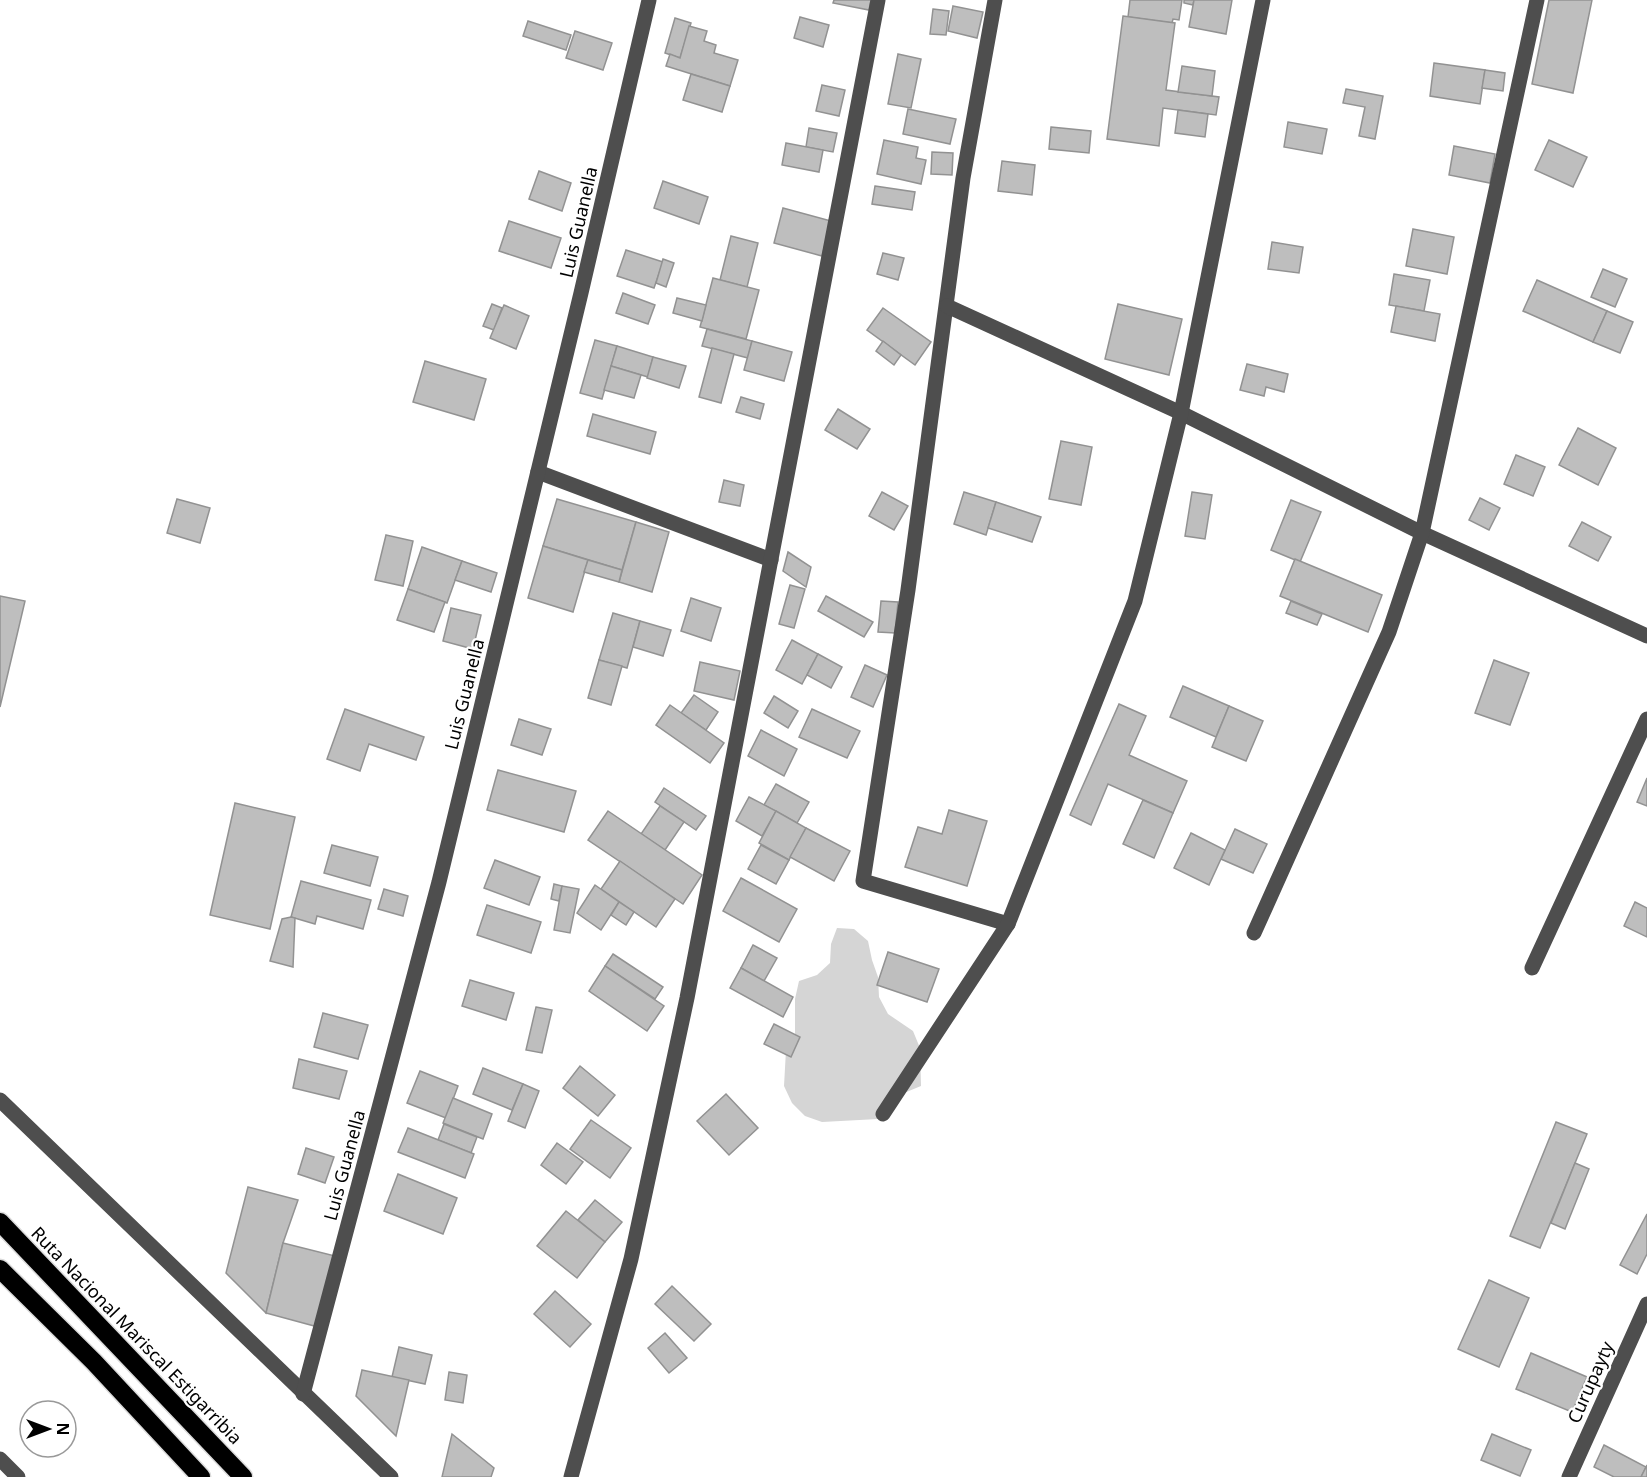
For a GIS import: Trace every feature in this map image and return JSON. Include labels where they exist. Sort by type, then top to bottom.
[{"type":"highway","name":"Ruta Nacional Mariscal Estigarribia","points":[[0,1222],[243,1477]]},
{"type":"highway","points":[[0,1269],[94,1362],[201,1477]]},
{"type":"street","name":"Luis Guanella","points":[[303,1394],[439,882],[649,0]]},
{"type":"street","points":[[571,1477],[631,1259],[687,998],[878,0]]},
{"type":"street","points":[[994,0],[963,178],[908,590],[863,881],[1008,924]]},
{"type":"street","points":[[883,1114],[1008,924],[1135,601],[1181,413],[1263,0]]},
{"type":"street","points":[[1254,933],[1389,632],[1422,533],[1537,0]]},
{"type":"street","points":[[947,306],[1181,413],[1422,533],[1647,636]]},
{"type":"street","points":[[538,472],[771,560]]},
{"type":"street","points":[[1532,968],[1647,718]]},
{"type":"street","points":[[0,1100],[390,1477]]},
{"type":"street","name":"Curupayty","points":[[1569,1477],[1647,1304]]},
{"type":"street","points":[[0,1459],[18,1477]]},
{"type":"shaded area","points":[[837,928],[854,929],[868,941],[878,977],[879,997],[888,1014],[913,1031],[920,1048],[921,1086],[904,1093],[878,1119],[822,1122],[805,1116],[792,1103],[784,1086],[786,1050],[795,1036],[795,999],[799,981],[817,975],[830,963],[831,944]]},
{"type":"building","points":[[834,0],[871,0],[869,10],[833,3]]},
{"type":"building","points":[[1130,0],[1182,0],[1179,20],[1173,19],[1172,23],[1128,17]]},
{"type":"building","points":[[1184,0],[1194,0],[1193,5],[1184,3]]},
{"type":"building","points":[[1194,0],[1232,0],[1226,34],[1189,27]]},
{"type":"building","points":[[1549,0],[1592,0],[1573,93],[1532,84]]},
{"type":"building","points":[[953,6],[983,12],[977,38],[948,31]]},
{"type":"building","points":[[933,9],[949,11],[946,35],[930,34]]},
{"type":"building","points":[[1123,16],[1175,23],[1166,90],[1219,97],[1216,115],[1163,108],[1159,146],[1107,139]]},
{"type":"building","points":[[800,17],[829,25],[823,47],[794,38]]},
{"type":"building","points":[[675,18],[691,23],[680,58],[665,53]]},
{"type":"building","points":[[528,21],[571,35],[566,50],[523,36]]},
{"type":"building","points":[[689,26],[707,31],[704,41],[716,45],[714,53],[738,60],[730,86],[666,66],[670,54],[680,58]]},
{"type":"building","points":[[575,31],[612,43],[603,70],[566,58]]},
{"type":"building","points":[[898,54],[921,59],[911,108],[888,104]]},
{"type":"building","points":[[1434,63],[1485,70],[1480,104],[1430,96]]},
{"type":"building","points":[[1182,66],[1215,71],[1212,96],[1178,92]]},
{"type":"building","points":[[1485,70],[1505,73],[1503,91],[1482,88]]},
{"type":"building","points":[[691,74],[730,86],[722,112],[683,100]]},
{"type":"building","points":[[822,85],[845,90],[839,116],[816,111]]},
{"type":"building","points":[[1346,89],[1383,96],[1375,139],[1359,136],[1365,107],[1343,103]]},
{"type":"building","points":[[908,109],[956,119],[950,144],[903,134]]},
{"type":"building","points":[[1178,110],[1208,114],[1205,137],[1175,133]]},
{"type":"building","points":[[1288,122],[1327,129],[1322,154],[1284,147]]},
{"type":"building","points":[[1051,127],[1091,131],[1089,153],[1049,149]]},
{"type":"building","points":[[809,128],[837,133],[833,152],[806,147]]},
{"type":"building","points":[[884,140],[918,147],[916,158],[926,160],[921,184],[877,174]]},
{"type":"building","points":[[1549,140],[1587,157],[1573,187],[1535,170]]},
{"type":"building","points":[[786,143],[823,150],[819,172],[782,165]]},
{"type":"building","points":[[1454,146],[1495,154],[1490,183],[1449,175]]},
{"type":"building","points":[[932,152],[953,153],[952,175],[931,174]]},
{"type":"building","points":[[1002,161],[1035,165],[1032,195],[998,191]]},
{"type":"building","points":[[539,171],[571,183],[562,211],[529,199]]},
{"type":"building","points":[[663,181],[708,197],[699,224],[654,208]]},
{"type":"building","points":[[875,186],[915,192],[912,210],[872,204]]},
{"type":"building","points":[[783,208],[831,221],[822,256],[774,243]]},
{"type":"building","points":[[509,221],[561,238],[551,268],[499,251]]},
{"type":"building","points":[[1413,229],[1454,237],[1447,274],[1406,266]]},
{"type":"building","points":[[731,236],[758,243],[747,287],[720,280]]},
{"type":"building","points":[[1272,242],[1303,247],[1299,273],[1268,269]]},
{"type":"building","points":[[626,250],[663,262],[654,288],[617,276]]},
{"type":"building","points":[[883,253],[904,258],[898,280],[877,274]]},
{"type":"building","points":[[663,259],[674,263],[666,287],[656,283]]},
{"type":"building","points":[[1603,269],[1627,279],[1615,307],[1591,297]]},
{"type":"building","points":[[1394,274],[1430,280],[1424,311],[1389,305]]},
{"type":"building","points":[[713,278],[759,290],[746,339],[700,327]]},
{"type":"building","points":[[1537,280],[1607,311],[1593,342],[1523,311]]},
{"type":"building","points":[[623,293],[655,305],[648,324],[616,313]]},
{"type":"building","points":[[677,298],[706,305],[702,321],[673,313]]},
{"type":"building","points":[[492,304],[502,308],[494,330],[483,326]]},
{"type":"building","points":[[1118,304],[1182,319],[1169,375],[1105,359]]},
{"type":"building","points":[[504,305],[529,316],[516,349],[490,338]]},
{"type":"building","points":[[1396,306],[1440,314],[1435,341],[1391,332]]},
{"type":"building","points":[[883,308],[931,342],[915,365],[867,330]]},
{"type":"building","points":[[1607,311],[1633,322],[1620,353],[1593,342]]},
{"type":"building","points":[[707,329],[752,341],[748,358],[702,346]]},
{"type":"building","points":[[595,340],[617,346],[602,399],[580,393]]},
{"type":"building","points":[[752,341],[792,352],[784,381],[744,370]]},
{"type":"building","points":[[883,341],[901,355],[894,365],[876,351]]},
{"type":"building","points":[[617,346],[653,357],[648,377],[611,366]]},
{"type":"building","points":[[712,348],[734,354],[721,403],[699,397]]},
{"type":"building","points":[[653,357],[686,366],[679,388],[647,378]]},
{"type":"building","points":[[425,361],[486,379],[474,420],[413,402]]},
{"type":"building","points":[[1247,364],[1288,374],[1284,392],[1266,387],[1264,396],[1240,390]]},
{"type":"building","points":[[611,366],[641,375],[634,398],[604,390]]},
{"type":"building","points":[[741,397],[764,404],[760,419],[736,412]]},
{"type":"building","points":[[838,409],[870,429],[857,449],[825,430]]},
{"type":"building","points":[[593,414],[656,432],[650,454],[587,436]]},
{"type":"building","points":[[1578,428],[1616,448],[1598,485],[1559,465]]},
{"type":"building","points":[[1061,441],[1092,447],[1081,505],[1049,499]]},
{"type":"building","points":[[1516,455],[1545,467],[1533,496],[1504,484]]},
{"type":"building","points":[[724,480],[744,485],[740,506],[719,502]]},
{"type":"building","points":[[882,492],[908,506],[894,530],[869,516]]},
{"type":"building","points":[[964,492],[996,502],[986,535],[954,524]]},
{"type":"building","points":[[1192,492],[1212,495],[1205,539],[1185,536]]},
{"type":"building","points":[[1480,498],[1500,508],[1489,530],[1469,520]]},
{"type":"building","points":[[177,499],[210,508],[200,543],[167,533]]},
{"type":"building","points":[[557,499],[636,522],[622,570],[543,546]]},
{"type":"building","points":[[1291,500],[1321,512],[1300,562],[1271,550]]},
{"type":"building","points":[[996,502],[1041,517],[1032,542],[988,528]]},
{"type":"building","points":[[636,522],[669,532],[652,592],[619,582]]},
{"type":"building","points":[[1582,522],[1611,537],[1598,561],[1569,546]]},
{"type":"building","points":[[386,535],[413,541],[403,586],[375,580]]},
{"type":"building","points":[[543,546],[588,560],[573,612],[528,598]]},
{"type":"building","points":[[422,547],[462,561],[447,603],[408,589]]},
{"type":"building","points":[[788,552],[811,567],[806,587],[783,571]]},
{"type":"building","points":[[1295,559],[1382,595],[1368,632],[1280,596]]},
{"type":"building","points":[[588,560],[622,570],[619,582],[584,572]]},
{"type":"building","points":[[462,561],[497,573],[491,592],[455,580]]},
{"type":"building","points":[[790,585],[805,589],[794,628],[779,624]]},
{"type":"building","points":[[408,589],[445,602],[434,632],[397,620]]},
{"type":"building","points":[[0,596],[25,601],[0,707]]},
{"type":"building","points":[[826,596],[873,622],[864,637],[818,611]]},
{"type":"building","points":[[691,598],[721,608],[711,641],[681,631]]},
{"type":"building","points":[[881,601],[898,602],[895,633],[878,632]]},
{"type":"building","points":[[1291,601],[1322,614],[1317,625],[1286,613]]},
{"type":"building","points":[[451,608],[481,615],[473,649],[443,641]]},
{"type":"building","points":[[613,613],[640,621],[627,668],[599,660]]},
{"type":"building","points":[[640,621],[671,630],[663,656],[633,647]]},
{"type":"building","points":[[792,640],[818,654],[802,684],[776,670]]},
{"type":"building","points":[[818,654],[842,667],[831,688],[807,675]]},
{"type":"building","points":[[599,660],[622,666],[611,705],[588,698]]},
{"type":"building","points":[[1494,660],[1529,673],[1510,725],[1475,713]]},
{"type":"building","points":[[700,662],[740,671],[734,700],[694,691]]},
{"type":"building","points":[[865,665],[887,675],[873,707],[851,697]]},
{"type":"building","points":[[1183,686],[1229,706],[1216,737],[1170,717]]},
{"type":"building","points":[[694,695],[718,712],[706,730],[681,713]]},
{"type":"building","points":[[774,696],[798,711],[788,728],[764,713]]},
{"type":"building","points":[[1119,704],[1146,716],[1129,755],[1187,781],[1173,813],[1108,784],[1091,825],[1070,815]]},
{"type":"building","points":[[670,705],[724,743],[710,763],[656,725]]},
{"type":"building","points":[[1229,706],[1263,721],[1246,761],[1212,747]]},
{"type":"building","points":[[345,709],[424,737],[416,760],[369,744],[360,771],[327,759]]},
{"type":"building","points":[[812,709],[860,731],[847,758],[799,737]]},
{"type":"building","points":[[519,719],[551,729],[542,755],[511,745]]},
{"type":"building","points":[[761,730],[797,749],[784,776],[748,756]]},
{"type":"building","points":[[498,770],[576,791],[564,832],[487,810]]},
{"type":"building","points":[[1647,778],[1647,806],[1637,802]]},
{"type":"building","points":[[776,784],[809,802],[797,823],[764,805]]},
{"type":"building","points":[[664,788],[706,816],[696,830],[655,802]]},
{"type":"building","points":[[749,797],[776,811],[762,836],[736,821]]},
{"type":"building","points":[[1143,800],[1173,813],[1154,858],[1123,844]]},
{"type":"building","points":[[235,803],[295,817],[270,929],[210,915]]},
{"type":"building","points":[[660,806],[684,822],[665,850],[641,834]]},
{"type":"building","points":[[949,810],[987,821],[967,886],[905,867],[918,827],[942,834]]},
{"type":"building","points":[[608,811],[702,875],[683,904],[588,840]]},
{"type":"building","points":[[776,811],[806,828],[789,860],[759,843]]},
{"type":"building","points":[[806,828],[850,851],[834,881],[790,857]]},
{"type":"building","points":[[1235,829],[1267,844],[1253,873],[1221,859]]},
{"type":"building","points":[[1191,833],[1225,850],[1209,885],[1174,868]]},
{"type":"building","points":[[332,845],[378,857],[370,886],[324,873]]},
{"type":"building","points":[[761,845],[789,860],[776,884],[748,869]]},
{"type":"building","points":[[495,860],[540,877],[529,905],[484,888]]},
{"type":"building","points":[[620,861],[675,899],[656,927],[601,889]]},
{"type":"building","points":[[741,878],[797,909],[779,942],[723,911]]},
{"type":"building","points":[[301,881],[371,900],[363,929],[317,916],[315,924],[291,917]]},
{"type":"building","points":[[554,884],[562,886],[559,901],[551,899]]},
{"type":"building","points":[[595,885],[619,902],[601,930],[577,913]]},
{"type":"building","points":[[562,886],[579,889],[570,933],[554,930]]},
{"type":"building","points":[[384,889],[408,896],[403,916],[378,909]]},
{"type":"building","points":[[619,902],[634,912],[626,925],[611,915]]},
{"type":"building","points":[[1635,902],[1647,908],[1647,937],[1624,926]]},
{"type":"building","points":[[487,905],[541,922],[531,953],[477,935]]},
{"type":"building","points":[[295,918],[293,967],[270,961],[282,919]]},
{"type":"building","points":[[753,945],[777,958],[764,981],[741,968]]},
{"type":"building","points":[[888,952],[939,969],[927,1002],[877,985]]},
{"type":"building","points":[[613,954],[663,987],[655,999],[605,966]]},
{"type":"building","points":[[605,966],[664,1006],[647,1031],[589,991]]},
{"type":"building","points":[[741,968],[793,997],[783,1017],[730,988]]},
{"type":"building","points":[[470,980],[514,993],[506,1020],[462,1006]]},
{"type":"building","points":[[536,1007],[552,1010],[542,1053],[526,1050]]},
{"type":"building","points":[[323,1013],[368,1025],[358,1059],[314,1047]]},
{"type":"building","points":[[774,1024],[800,1037],[791,1057],[764,1044]]},
{"type":"building","points":[[299,1059],[347,1071],[339,1099],[293,1088]]},
{"type":"building","points":[[580,1066],[615,1095],[598,1116],[563,1088]]},
{"type":"building","points":[[483,1068],[523,1084],[512,1110],[473,1094]]},
{"type":"building","points":[[420,1071],[458,1086],[446,1118],[407,1103]]},
{"type":"building","points":[[523,1084],[539,1091],[525,1128],[508,1121]]},
{"type":"building","points":[[726,1094],[758,1128],[729,1155],[697,1121]]},
{"type":"building","points":[[453,1098],[492,1114],[483,1139],[443,1123]]},
{"type":"building","points":[[591,1120],[631,1148],[610,1178],[570,1149]]},
{"type":"building","points":[[1556,1122],[1587,1134],[1540,1248],[1510,1236]]},
{"type":"building","points":[[444,1124],[477,1137],[471,1153],[438,1140]]},
{"type":"building","points":[[408,1128],[474,1154],[465,1178],[398,1152]]},
{"type":"building","points":[[557,1143],[583,1162],[566,1184],[541,1165]]},
{"type":"building","points":[[306,1148],[334,1157],[325,1183],[298,1174]]},
{"type":"building","points":[[1575,1163],[1589,1169],[1565,1229],[1551,1223]]},
{"type":"building","points":[[398,1174],[457,1198],[443,1234],[384,1211]]},
{"type":"building","points":[[248,1187],[298,1200],[283,1243],[266,1313],[226,1273]]},
{"type":"building","points":[[595,1200],[622,1222],[605,1242],[578,1220]]},
{"type":"building","points":[[566,1211],[605,1242],[577,1278],[537,1246]]},
{"type":"building","points":[[1647,1214],[1647,1254],[1637,1274],[1620,1265]]},
{"type":"building","points":[[283,1243],[335,1256],[318,1327],[266,1313]]},
{"type":"building","points":[[1489,1280],[1529,1298],[1499,1367],[1458,1349]]},
{"type":"building","points":[[672,1286],[711,1324],[694,1341],[655,1304]]},
{"type":"building","points":[[555,1291],[591,1324],[570,1347],[534,1314]]},
{"type":"building","points":[[665,1333],[687,1358],[669,1373],[648,1348]]},
{"type":"building","points":[[399,1347],[432,1355],[425,1384],[392,1377]]},
{"type":"building","points":[[1531,1353],[1587,1377],[1572,1412],[1516,1389]]},
{"type":"building","points":[[362,1370],[409,1380],[396,1436],[356,1396]]},
{"type":"building","points":[[449,1372],[467,1375],[463,1403],[445,1400]]},
{"type":"building","points":[[452,1434],[494,1468],[491,1477],[442,1477]]},
{"type":"building","points":[[1492,1434],[1531,1450],[1520,1476],[1481,1460]]},
{"type":"building","points":[[1604,1445],[1646,1467],[1641,1477],[1614,1477],[1594,1467]]},
{"type":"building","points":[[1647,1465],[1647,1477],[1641,1477]]}]
